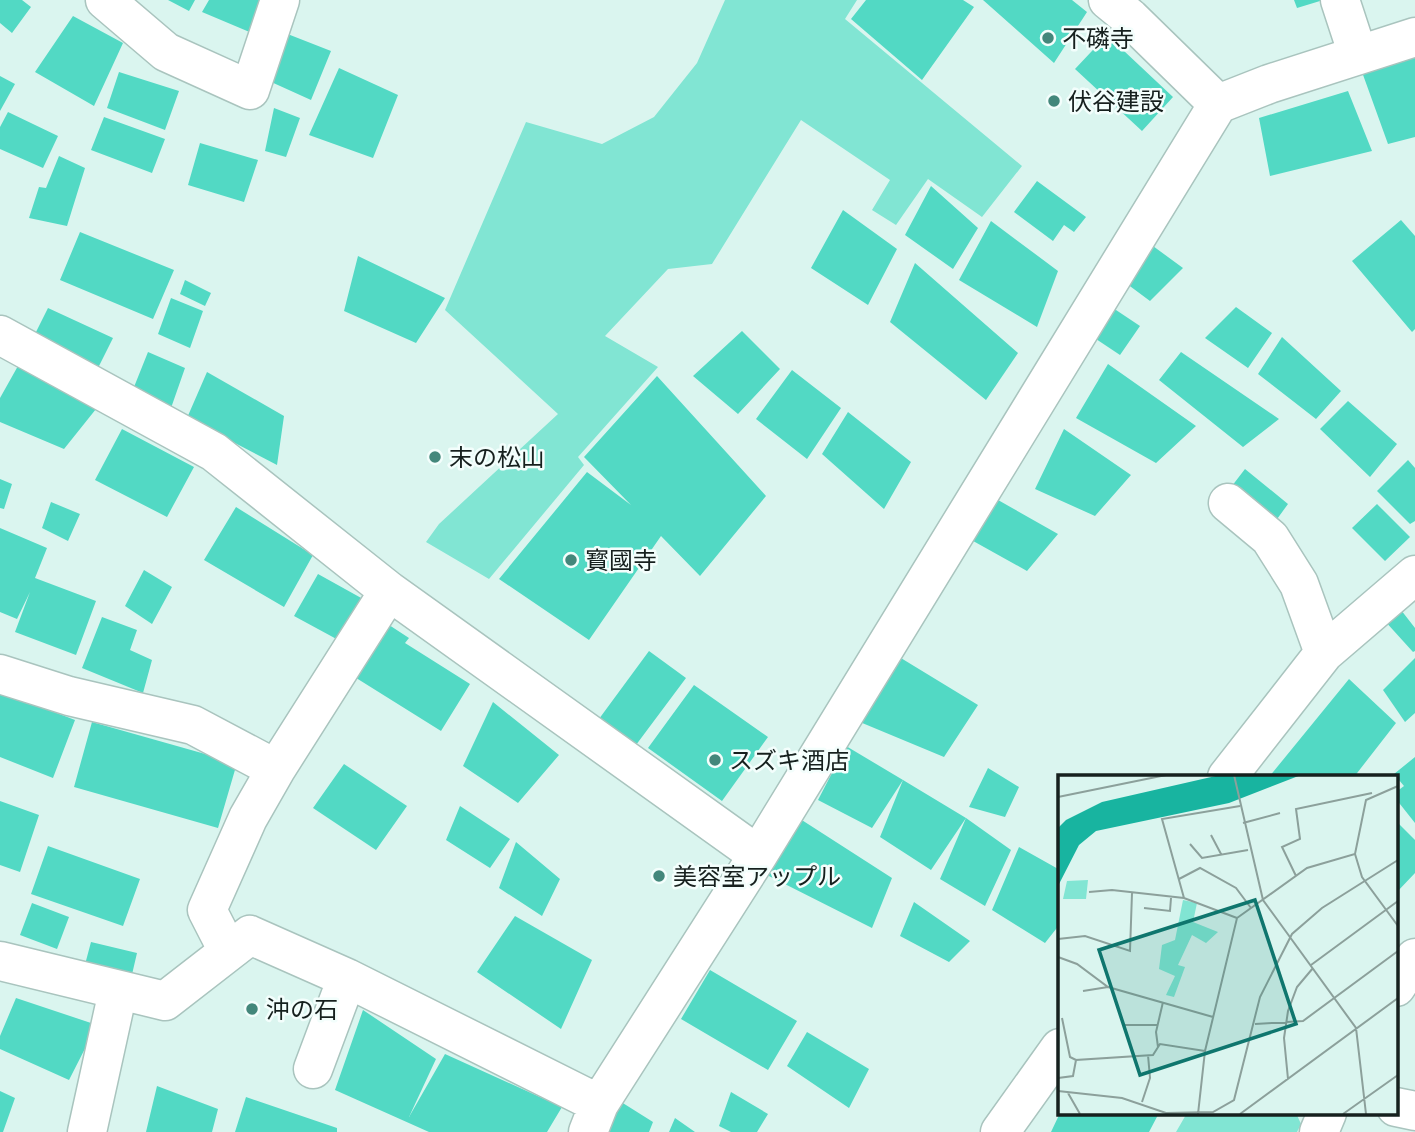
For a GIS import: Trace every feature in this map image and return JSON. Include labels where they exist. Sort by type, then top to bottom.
[{"type":"street","points":[[105,0],[166,52],[250,90],[280,0]]},
{"type":"street","points":[[1108,0],[1218,104]]},
{"type":"street","points":[[1340,0],[1358,55]]},
{"type":"street","points":[[0,961],[166,1001],[250,935],[347,978],[594,1118],[1218,104],[1269,84],[1415,37]]},
{"type":"street","points":[[0,335],[214,452],[389,592],[758,855]]},
{"type":"street","points":[[1228,503],[1270,538],[1299,584],[1324,653]]},
{"type":"street","points":[[1229,775],[1324,653],[1415,575]]},
{"type":"street","points":[[228,951],[207,910],[248,818],[276,769],[389,592]]},
{"type":"street","points":[[0,674],[69,696],[193,725],[276,769]]},
{"type":"street","points":[[1398,984],[1415,958]]},
{"type":"street","points":[[313,1069],[347,978]]},
{"type":"street","points":[[87,1132],[118,990]]},
{"type":"street","points":[[1000,1132],[1058,1051]]},
{"type":"street","points":[[1318,1132],[1327,1114]]},
{"type":"green space","points":[[725,0],[857,0],[845,19],[1022,166],[982,217],[928,179],[896,225],[872,210],[890,180],[801,120],[712,264],[668,269],[605,336],[658,367],[578,457],[584,465],[489,579],[426,542],[439,524],[558,414],[445,310],[526,122],[602,144],[654,117],[697,63]]},
{"type":"green space","points":[[1186,1114],[1296,1114],[1301,1124],[1297,1132],[1176,1132]]},
{"type":"building","points":[[0,0],[22,0],[31,7],[12,33],[0,23]]},
{"type":"building","points":[[168,0],[195,0],[189,11]]},
{"type":"building","points":[[209,0],[270,0],[259,36],[202,12]]},
{"type":"building","points":[[866,0],[963,0],[974,7],[922,80],[851,19]]},
{"type":"building","name":"不磷寺","points":[[983,0],[1072,0],[1087,12],[1054,63]]},
{"type":"building","points":[[1294,0],[1320,0],[1320,1],[1297,8]]},
{"type":"building","points":[[73,16],[123,43],[94,106],[35,72]]},
{"type":"building","points":[[285,33],[331,51],[311,100],[269,81]]},
{"type":"building","points":[[1107,35],[1173,97],[1142,131],[1075,69]]},
{"type":"building","points":[[1415,55],[1415,137],[1388,144],[1362,72]]},
{"type":"building","points":[[339,68],[398,95],[373,158],[309,135]]},
{"type":"building","points":[[119,72],[179,91],[165,130],[107,108]]},
{"type":"building","points":[[0,76],[15,84],[0,111]]},
{"type":"building","points":[[1348,91],[1372,151],[1270,176],[1259,118]]},
{"type":"building","points":[[274,108],[300,118],[286,157],[265,151]]},
{"type":"building","points":[[8,112],[58,136],[43,168],[0,149],[0,127]]},
{"type":"building","points":[[104,117],[165,139],[152,173],[91,150]]},
{"type":"building","points":[[200,143],[258,160],[244,202],[188,185]]},
{"type":"building","points":[[59,156],[85,168],[67,226],[29,218],[39,187],[46,188]]},
{"type":"building","points":[[1037,181],[1086,217],[1074,232],[1064,225],[1053,241],[1014,212]]},
{"type":"building","points":[[931,186],[978,228],[953,269],[905,235]]},
{"type":"building","points":[[843,210],[897,249],[868,305],[811,268]]},
{"type":"building","points":[[1401,220],[1415,236],[1415,329],[1412,332],[1352,261]]},
{"type":"building","points":[[991,221],[1058,271],[1037,327],[959,280]]},
{"type":"building","points":[[80,232],[174,270],[153,319],[60,280]]},
{"type":"building","points":[[1142,238],[1183,268],[1150,301],[1115,275]]},
{"type":"building","points":[[358,256],[445,298],[416,343],[344,311]]},
{"type":"building","points":[[915,263],[1018,353],[986,400],[890,322]]},
{"type":"building","points":[[185,280],[211,293],[205,306],[180,294]]},
{"type":"building","points":[[171,298],[203,311],[190,348],[158,334]]},
{"type":"building","points":[[1107,304],[1140,326],[1120,355],[1087,333]]},
{"type":"building","points":[[1236,307],[1272,333],[1248,368],[1205,338]]},
{"type":"building","points":[[48,308],[113,338],[96,372],[33,338]]},
{"type":"building","points":[[742,331],[780,369],[738,414],[693,376]]},
{"type":"building","points":[[1282,337],[1341,391],[1316,419],[1258,374]]},
{"type":"building","points":[[148,352],[185,368],[171,408],[132,392]]},
{"type":"building","points":[[1181,352],[1279,419],[1243,447],[1159,380]]},
{"type":"building","points":[[23,357],[100,404],[64,449],[0,422],[0,398]]},
{"type":"building","points":[[1108,364],[1196,426],[1156,463],[1076,418]]},
{"type":"building","points":[[792,370],[841,408],[807,459],[756,419]]},
{"type":"building","points":[[207,372],[284,416],[277,465],[187,418]]},
{"type":"building","points":[[657,376],[766,496],[700,576],[661,536],[589,640],[499,579],[587,472],[631,505],[584,457]]},
{"type":"building","points":[[1348,401],[1397,444],[1370,477],[1320,429]]},
{"type":"building","points":[[848,412],[911,462],[884,509],[822,454]]},
{"type":"building","points":[[122,429],[194,467],[167,517],[95,480]]},
{"type":"building","points":[[1064,429],[1131,475],[1095,516],[1035,489]]},
{"type":"building","points":[[1408,460],[1415,468],[1415,521],[1410,524],[1377,491]]},
{"type":"building","points":[[1245,469],[1288,504],[1269,530],[1225,495]]},
{"type":"building","points":[[0,479],[12,484],[4,509],[0,508]]},
{"type":"building","points":[[991,496],[1058,534],[1027,571],[966,537]]},
{"type":"building","points":[[51,502],[80,514],[68,541],[42,528]]},
{"type":"building","points":[[1377,504],[1410,537],[1385,561],[1352,528]]},
{"type":"building","points":[[236,507],[313,555],[284,607],[204,560]]},
{"type":"building","points":[[0,528],[47,548],[35,578],[96,601],[76,655],[15,632],[30,592],[17,619],[0,612]]},
{"type":"building","points":[[144,570],[172,587],[152,624],[125,606]]},
{"type":"building","points":[[318,574],[363,599],[342,642],[294,616]]},
{"type":"building","points":[[1401,610],[1415,628],[1413,652],[1384,620]]},
{"type":"building","points":[[102,617],[137,630],[130,650],[152,660],[143,693],[82,668]]},
{"type":"building","points":[[386,623],[409,638],[405,643],[470,684],[441,731],[353,676]]},
{"type":"building","points":[[649,651],[686,678],[633,749],[596,723]]},
{"type":"building","points":[[891,652],[978,705],[944,757],[855,720]]},
{"type":"building","points":[[1415,658],[1415,713],[1405,722],[1383,690]]},
{"type":"building","points":[[1349,679],[1396,723],[1356,775],[1271,775]]},
{"type":"building","points":[[694,685],[768,737],[722,801],[648,748]]},
{"type":"building","points":[[0,691],[75,720],[53,778],[0,757]]},
{"type":"building","points":[[493,702],[559,755],[518,803],[463,766]]},
{"type":"building","points":[[92,722],[237,763],[218,828],[74,787]]},
{"type":"building","points":[[846,746],[903,780],[872,828],[818,800]]},
{"type":"building","points":[[1415,757],[1415,823],[1398,802],[1398,790],[1404,786],[1398,775],[1394,774]]},
{"type":"building","points":[[344,764],[407,806],[376,850],[313,808]]},
{"type":"building","points":[[988,768],[1019,787],[1005,817],[969,807]]},
{"type":"building","points":[[903,780],[966,818],[931,870],[880,837]]},
{"type":"building","points":[[0,801],[39,815],[20,872],[0,865]]},
{"type":"building","points":[[460,806],[510,839],[490,868],[446,840]]},
{"type":"building","points":[[794,815],[892,878],[872,928],[763,873]]},
{"type":"building","points":[[966,818],[1011,850],[985,906],[940,879]]},
{"type":"building","points":[[1398,823],[1415,840],[1415,873],[1398,891]]},
{"type":"building","points":[[516,842],[560,879],[542,916],[499,888]]},
{"type":"building","points":[[48,846],[140,879],[123,926],[31,894]]},
{"type":"building","points":[[1019,847],[1058,869],[1058,927],[1045,943],[992,910]]},
{"type":"building","points":[[914,902],[970,941],[949,962],[900,936]]},
{"type":"building","points":[[32,903],[69,917],[57,949],[20,935]]},
{"type":"building","points":[[515,916],[592,960],[561,1029],[477,972]]},
{"type":"building","points":[[91,942],[137,953],[130,983],[83,972]]},
{"type":"building","points":[[710,970],[797,1021],[768,1070],[681,1019]]},
{"type":"building","points":[[16,998],[97,1025],[69,1080],[0,1049],[0,1036]]},
{"type":"building","points":[[363,1010],[436,1059],[409,1117],[445,1054],[562,1107],[547,1132],[429,1132],[335,1090]]},
{"type":"building","points":[[807,1032],[869,1069],[849,1108],[787,1066]]},
{"type":"building","points":[[157,1086],[218,1109],[212,1132],[146,1132]]},
{"type":"building","points":[[0,1091],[15,1098],[3,1132],[0,1132]]},
{"type":"building","points":[[731,1092],[768,1114],[757,1132],[731,1132],[719,1126]]},
{"type":"building","points":[[246,1097],[337,1128],[337,1132],[235,1132]]},
{"type":"building","points":[[618,1100],[653,1122],[649,1132],[605,1132]]},
{"type":"building","points":[[1060,1114],[1158,1114],[1149,1132],[1051,1132]]},
{"type":"building","points":[[675,1118],[695,1132],[669,1132]]},
{"type":"place","name":"不磷寺","points":[[1048,38]]},
{"type":"place","name":"伏谷建設","points":[[1054,101]]},
{"type":"place","name":"末の松山","points":[[435,457]]},
{"type":"place","name":"寳國寺","points":[[571,560]]},
{"type":"place","name":"スズキ酒店","points":[[715,760]]},
{"type":"place","name":"美容室アップル","points":[[659,876]]},
{"type":"place","name":"沖の石","points":[[252,1009]]}]
